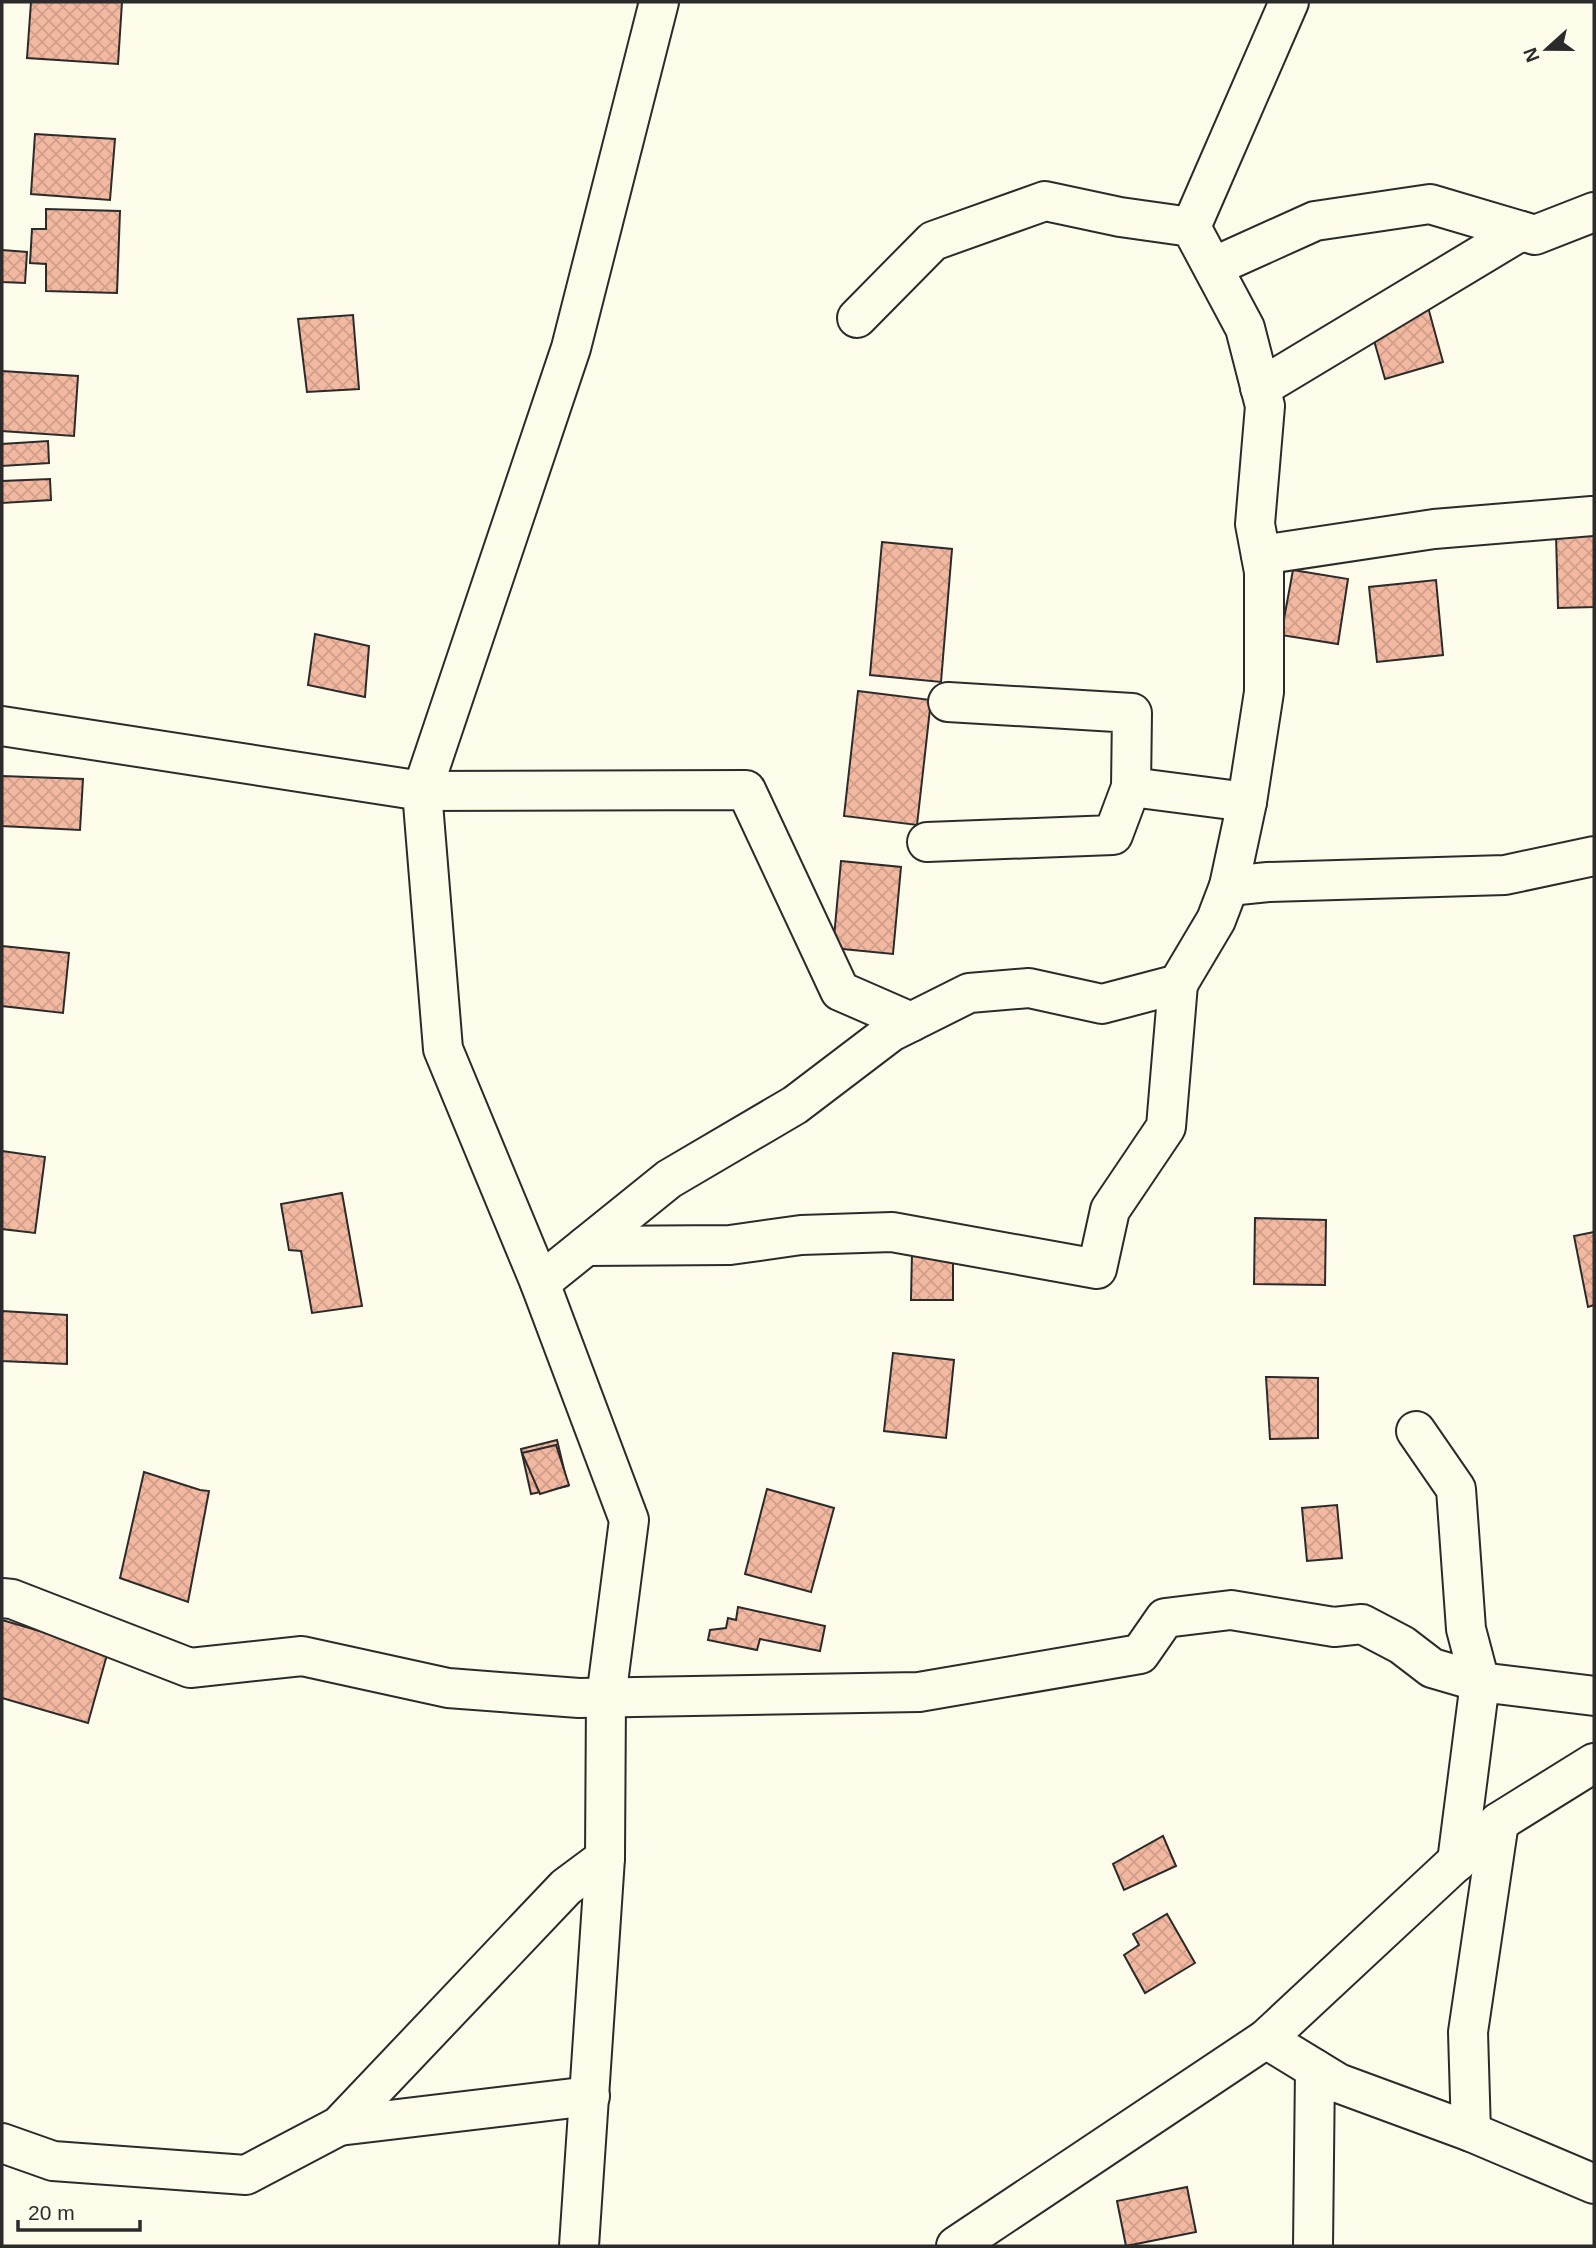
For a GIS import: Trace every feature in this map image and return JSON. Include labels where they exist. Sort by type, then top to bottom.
[{"type":"street","points":[[579,2246],[605,1858],[606,1698],[629,1520],[540,1283],[443,1049],[422,791],[571,348],[659,2]]},
{"type":"street","points":[[1191,227],[1289,2]]},
{"type":"street","points":[[857,318],[933,241],[1045,201],[1120,218],[1191,227]]},
{"type":"street","points":[[1213,267],[1315,221],[1430,204],[1535,235],[1594,212]]},
{"type":"street","points":[[586,1246],[730,1245],[801,1235],[892,1232],[1097,1269],[1110,1210],[1166,1127],[1178,984],[1216,920],[1229,886],[1247,802],[1264,692],[1264,572],[1255,524],[1265,405],[1245,328],[1191,227]]},
{"type":"street","points":[[1260,388],[1521,231]]},
{"type":"street","points":[[1261,555],[1434,529],[1591,516]]},
{"type":"street","points":[[928,842],[1113,835],[1131,787],[1132,713],[948,702]]},
{"type":"street","points":[[2,726],[422,791],[746,789],[840,991],[911,1022]]},
{"type":"street","points":[[1131,787],[1247,802]]},
{"type":"street","points":[[1229,886],[1268,882],[1506,875],[1594,856]]},
{"type":"street","points":[[540,1283],[669,1179],[795,1105],[891,1032],[969,993],[1029,988],[1101,1004],[1178,984]]},
{"type":"street","points":[[1416,1431],[1456,1489],[1466,1629],[1480,1682],[1457,1862]]},
{"type":"street","points":[[2,1598],[12,1599],[190,1668],[302,1656],[448,1688],[579,1699],[919,1692],[1140,1654],[1165,1618],[1231,1610],[1334,1627],[1362,1624],[1402,1645],[1432,1668],[1480,1682],[1594,1696]]},
{"type":"street","points":[[956,2246],[1266,2039],[1499,1822],[1594,1763]]},
{"type":"street","points":[[1471,2132],[1468,2032],[1499,1822]]},
{"type":"street","points":[[2,2143],[53,2161],[246,2175],[340,2126],[566,1887],[605,1858]]},
{"type":"street","points":[[1266,2039],[1338,2083],[1471,2132],[1594,2184]]},
{"type":"street","points":[[1313,2246],[1315,2069]]},
{"type":"street","points":[[340,2126],[590,2096]]},
{"type":"building","points":[[31,2],[122,2],[118,64],[27,58]]},
{"type":"building","points":[[35,134],[115,139],[110,200],[31,194]]},
{"type":"building","points":[[46,209],[120,211],[117,293],[46,291],[46,264],[30,263],[32,229],[46,229]]},
{"type":"building","points":[[2,250],[27,252],[25,283],[2,282]]},
{"type":"building","points":[[1428,307],[1443,362],[1385,379],[1369,323]]},
{"type":"building","points":[[353,315],[359,389],[307,392],[298,319]]},
{"type":"building","points":[[2,371],[78,376],[74,436],[2,431]]},
{"type":"building","points":[[48,441],[49,463],[2,466],[2,444]]},
{"type":"building","points":[[50,479],[51,500],[2,503],[2,481]]},
{"type":"building","points":[[1556,535],[1594,535],[1594,607],[1558,608]]},
{"type":"building","points":[[882,542],[952,549],[941,682],[870,675]]},
{"type":"building","points":[[1293,570],[1348,579],[1338,644],[1281,635]]},
{"type":"building","points":[[1436,580],[1443,655],[1377,662],[1369,587]]},
{"type":"building","points":[[315,634],[369,646],[365,697],[308,685]]},
{"type":"building","points":[[858,691],[931,700],[917,825],[844,816]]},
{"type":"building","points":[[2,776],[83,779],[80,830],[2,826]]},
{"type":"building","points":[[841,861],[901,867],[893,954],[833,948]]},
{"type":"building","points":[[2,946],[69,953],[63,1013],[2,1006]]},
{"type":"building","points":[[2,1151],[45,1157],[35,1233],[2,1229]]},
{"type":"building","points":[[342,1193],[362,1306],[312,1313],[301,1251],[289,1250],[281,1204]]},
{"type":"building","points":[[1255,1218],[1326,1220],[1325,1285],[1254,1284]]},
{"type":"building","points":[[1594,1232],[1594,1305],[1588,1307],[1574,1236]]},
{"type":"building","points":[[912,1252],[953,1252],[953,1300],[911,1300]]},
{"type":"building","points":[[2,1311],[67,1315],[67,1364],[2,1361]]},
{"type":"building","points":[[893,1353],[954,1360],[946,1438],[884,1431]]},
{"type":"building","points":[[1266,1377],[1318,1378],[1318,1438],[1270,1439]]},
{"type":"building","points":[[557,1440],[568,1486],[531,1494],[521,1449]]},
{"type":"building","points":[[556,1445],[569,1485],[540,1494],[522,1453]]},
{"type":"building","points":[[144,1472],[209,1491],[188,1602],[120,1578]]},
{"type":"building","points":[[767,1489],[834,1508],[811,1592],[745,1574]]},
{"type":"building","points":[[1337,1505],[1342,1558],[1307,1561],[1302,1508]]},
{"type":"building","points":[[738,1607],[825,1626],[820,1651],[760,1639],[757,1650],[708,1640],[710,1630],[726,1628],[728,1618],[736,1620]]},
{"type":"building","points":[[2,1620],[108,1651],[88,1723],[2,1698]]},
{"type":"building","points":[[1163,1836],[1176,1866],[1124,1890],[1113,1864]]},
{"type":"building","points":[[1167,1914],[1195,1963],[1145,1993],[1124,1955],[1139,1945],[1133,1934]]},
{"type":"building","points":[[1187,2187],[1196,2232],[1126,2246],[1117,2201]]}]
